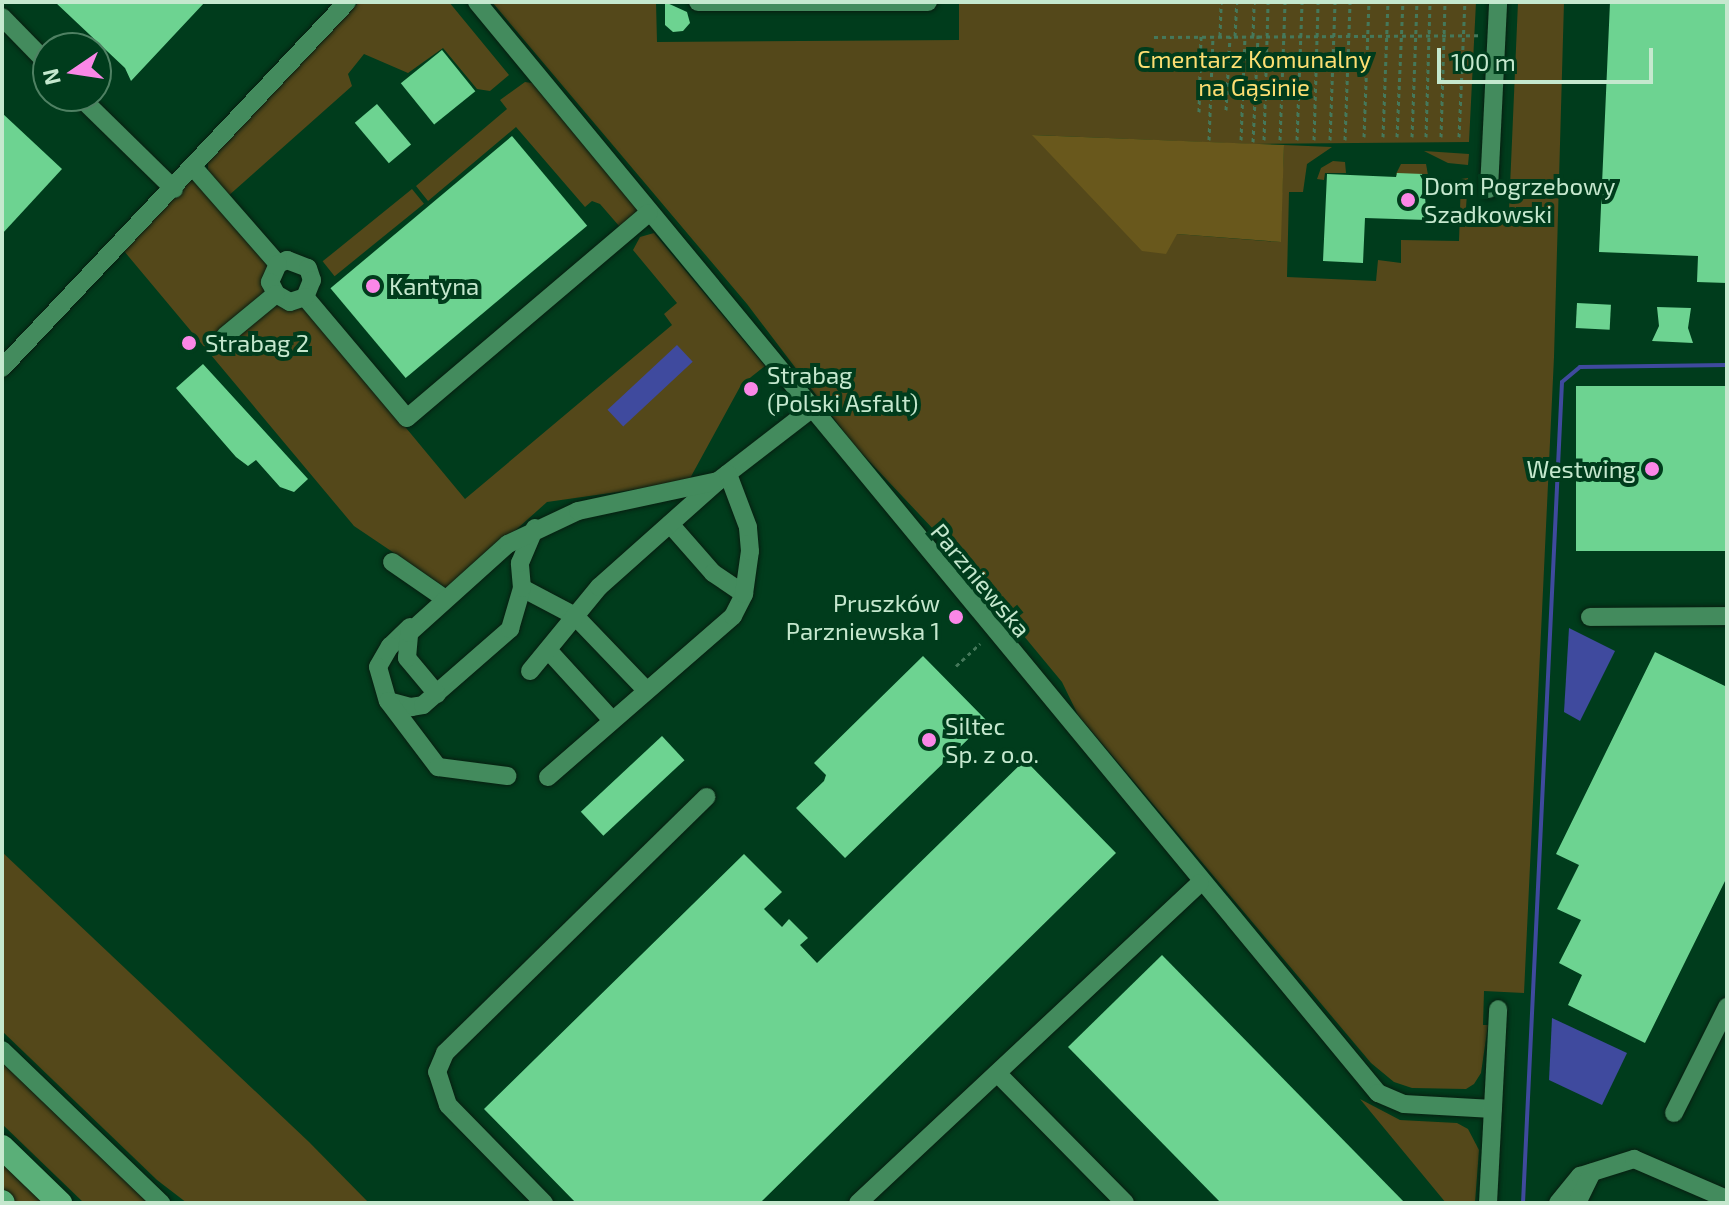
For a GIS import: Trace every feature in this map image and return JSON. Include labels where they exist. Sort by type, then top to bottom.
[{"type":"highway","points":[[2,1147],[60,1203]]},
{"type":"street","points":[[2,368],[194,168],[347,2]]},
{"type":"street","name":"Parzniewska","points":[[477,2],[1200,883],[1378,1093],[1404,1104],[1493,1109]]},
{"type":"street","points":[[698,2],[928,2]]},
{"type":"street","points":[[1489,189],[1498,2]]},
{"type":"street","points":[[2,17],[32,48]]},
{"type":"street","points":[[95,112],[174,189]]},
{"type":"street","points":[[194,168],[278,264]]},
{"type":"street","points":[[623,247],[652,217]]},
{"type":"street","points":[[305,297],[407,418],[652,217]]},
{"type":"street","points":[[287,260],[308,268],[312,280],[305,297],[290,302],[276,294],[270,282],[278,264],[287,260]]},
{"type":"street","points":[[225,336],[276,294]]},
{"type":"street","points":[[530,671],[599,587],[723,478],[810,410]]},
{"type":"street","points":[[507,776],[438,767],[388,701],[380,684],[383,656],[444,598],[535,527],[610,502],[723,478]]},
{"type":"street","points":[[548,777],[733,616],[744,594],[748,527],[723,478]]},
{"type":"street","points":[[670,524],[713,573],[744,594]]},
{"type":"street","points":[[388,701],[411,707],[437,694],[510,629],[522,588],[520,563],[535,527]]},
{"type":"street","points":[[392,562],[444,598]]},
{"type":"street","points":[[522,588],[575,616],[646,690]]},
{"type":"street","points":[[1590,617],[1727,616]]},
{"type":"street","points":[[419,620],[409,633],[407,658],[437,694]]},
{"type":"street","points":[[548,650],[612,720]]},
{"type":"street","points":[[544,1203],[448,1105],[437,1072],[445,1053],[706,797]]},
{"type":"street","points":[[858,1203],[1200,883]]},
{"type":"street","points":[[1674,1113],[1727,1007]]},
{"type":"street","points":[[1488,1203],[1498,1009]]},
{"type":"street","points":[[2,1050],[161,1203]]},
{"type":"street","points":[[998,1074],[1125,1203]]},
{"type":"street","points":[[1558,1203],[1572,1182],[1594,1169],[1622,1160],[1645,1160],[1727,1199]]},
{"type":"street","points":[[1577,1203],[1594,1169]]},
{"type":"path","points":[[1220,36],[1221,2]]},
{"type":"path","points":[[1235,36],[1237,2]]},
{"type":"path","points":[[1253,142],[1254,2]]},
{"type":"path","points":[[1264,140],[1268,2]]},
{"type":"path","points":[[1280,140],[1285,2]]},
{"type":"path","points":[[1297,140],[1302,2]]},
{"type":"path","points":[[1314,140],[1318,2]]},
{"type":"path","points":[[1330,140],[1335,2]]},
{"type":"path","points":[[1345,140],[1350,2]]},
{"type":"path","points":[[1364,137],[1369,2]]},
{"type":"path","points":[[1383,137],[1388,2]]},
{"type":"path","points":[[1397,137],[1403,2]]},
{"type":"path","points":[[1412,137],[1417,2]]},
{"type":"path","points":[[1426,137],[1430,2]]},
{"type":"path","points":[[1441,137],[1445,2]]},
{"type":"path","points":[[1459,137],[1465,2]]},
{"type":"path","points":[[1154,37],[1484,35]]},
{"type":"path","points":[[1199,112],[1201,36]]},
{"type":"path","points":[[1209,140],[1213,36]]},
{"type":"path","points":[[1226,110],[1230,36]]},
{"type":"path","points":[[1241,140],[1245,36]]},
{"type":"path","points":[[956,666],[980,644]]},
{"type":"green space","points":[[359,2],[449,2],[509,75],[490,91],[477,89],[443,48],[408,73],[364,54],[348,74],[352,86],[227,197],[208,175],[208,162]]},
{"type":"green space","name":"Cmentarz Komunalny na Gąsinie","points":[[492,2],[656,2],[657,42],[959,40],[959,2],[1476,2],[1469,142],[1251,144],[1033,135],[1091,193],[1177,234],[1280,242],[1284,145],[1332,147],[1307,164],[1303,192],[1289,192],[1287,277],[1376,281],[1378,260],[1401,263],[1401,240],[1459,241],[1461,179],[1468,178],[1466,208],[1509,210],[1518,2],[1564,2],[1554,357],[1524,993],[1484,991],[1483,1025],[1488,1025],[1481,1073],[1474,1084],[1466,1089],[1412,1088],[1394,1082],[1371,1063],[1078,715],[1062,682],[951,548],[854,445],[747,304]]},
{"type":"green space","points":[[525,82],[532,83],[638,210],[632,228],[620,227],[600,204],[592,201],[585,207],[516,127],[428,201],[416,186],[507,109],[500,100]]},
{"type":"green space","points":[[1424,151],[1469,154],[1468,165],[1448,163]]},
{"type":"green space","points":[[1333,161],[1345,162],[1346,173],[1325,173],[1324,180],[1317,179],[1321,168]]},
{"type":"green space","points":[[1401,164],[1426,164],[1428,175],[1396,174]]},
{"type":"green space","points":[[191,179],[201,182],[270,265],[265,277],[304,305],[465,499],[672,325],[664,314],[677,303],[633,250],[640,237],[654,233],[765,366],[741,385],[688,482],[547,502],[449,590],[354,526],[124,251]]},
{"type":"green space","points":[[412,189],[424,204],[335,276],[323,261]]},
{"type":"green space","points":[[2,852],[309,1142],[369,1203],[187,1203],[157,1180],[2,1031]]},
{"type":"green space","points":[[2,1059],[150,1203],[84,1203],[2,1124]]},
{"type":"green space","points":[[1360,1099],[1400,1120],[1457,1123],[1468,1129],[1479,1150],[1475,1203],[1446,1203]]},
{"type":"green space","points":[[2,1158],[48,1203],[15,1203],[2,1191]]},
{"type":"shaded area","points":[[1032,135],[1284,145],[1281,242],[1177,234],[1166,254],[1142,251]]},
{"type":"shaded area","points":[[677,345],[693,362],[623,427],[608,410]]},
{"type":"shaded area","points":[[1569,628],[1615,651],[1580,721],[1564,712]]},
{"type":"shaded area","points":[[1552,1018],[1627,1053],[1602,1105],[1549,1080]]},
{"type":"building","points":[[55,2],[205,2],[131,81],[125,68],[112,56],[112,32],[87,32]]},
{"type":"building","points":[[665,2],[687,12],[690,23],[683,31],[673,32],[665,25]]},
{"type":"building","points":[[1610,2],[1727,2],[1727,283],[1697,282],[1698,256],[1599,252]]},
{"type":"building","points":[[442,50],[475,91],[434,125],[401,83]]},
{"type":"building","points":[[377,104],[411,145],[389,163],[355,123]]},
{"type":"building","points":[[2,113],[62,169],[2,234]]},
{"type":"building","points":[[512,136],[587,226],[406,378],[330,288]]},
{"type":"building","points":[[1397,173],[1423,174],[1427,220],[1365,218],[1363,263],[1323,261],[1327,174],[1396,177]]},
{"type":"building","points":[[1577,303],[1611,305],[1610,330],[1576,328]]},
{"type":"building","points":[[1657,307],[1691,308],[1688,328],[1693,343],[1652,341],[1659,326]]},
{"type":"building","points":[[203,364],[308,479],[294,492],[280,487],[256,460],[248,466],[236,457],[176,388]]},
{"type":"building","name":"Westwing","points":[[1576,386],[1727,386],[1727,551],[1576,551]]},
{"type":"building","points":[[1655,652],[1727,687],[1727,877],[1645,1043],[1568,1005],[1582,975],[1559,963],[1581,920],[1557,909],[1579,865],[1556,854]]},
{"type":"building","points":[[923,656],[987,721],[845,858],[796,808],[824,781],[826,775],[814,763]]},
{"type":"building","points":[[662,736],[685,760],[603,836],[581,812]]},
{"type":"building","points":[[1025,760],[1116,853],[760,1203],[576,1203],[484,1109],[744,854],[782,892],[764,909],[782,927],[789,919],[808,938],[800,945],[817,963]]},
{"type":"building","points":[[1162,955],[1405,1203],[1221,1203],[1068,1047]]},
{"type":"waterway","points":[[1523,1203],[1562,382],[1580,367],[1727,365]]},
{"type":"place","name":"Dom Pogrzebowy Szadkowski","points":[[1408,200]]},
{"type":"place","name":"Kantyna","points":[[373,286]]},
{"type":"place","name":"Strabag 2","points":[[189,343]]},
{"type":"place","name":"Strabag (Polski Asfalt)","points":[[751,389]]},
{"type":"place","name":"Westwing","points":[[1652,469]]},
{"type":"place","name":"Pruszków Parzniewska 1","points":[[956,617]]},
{"type":"place","name":"Siltec Sp. z o.o.","points":[[929,740]]}]
